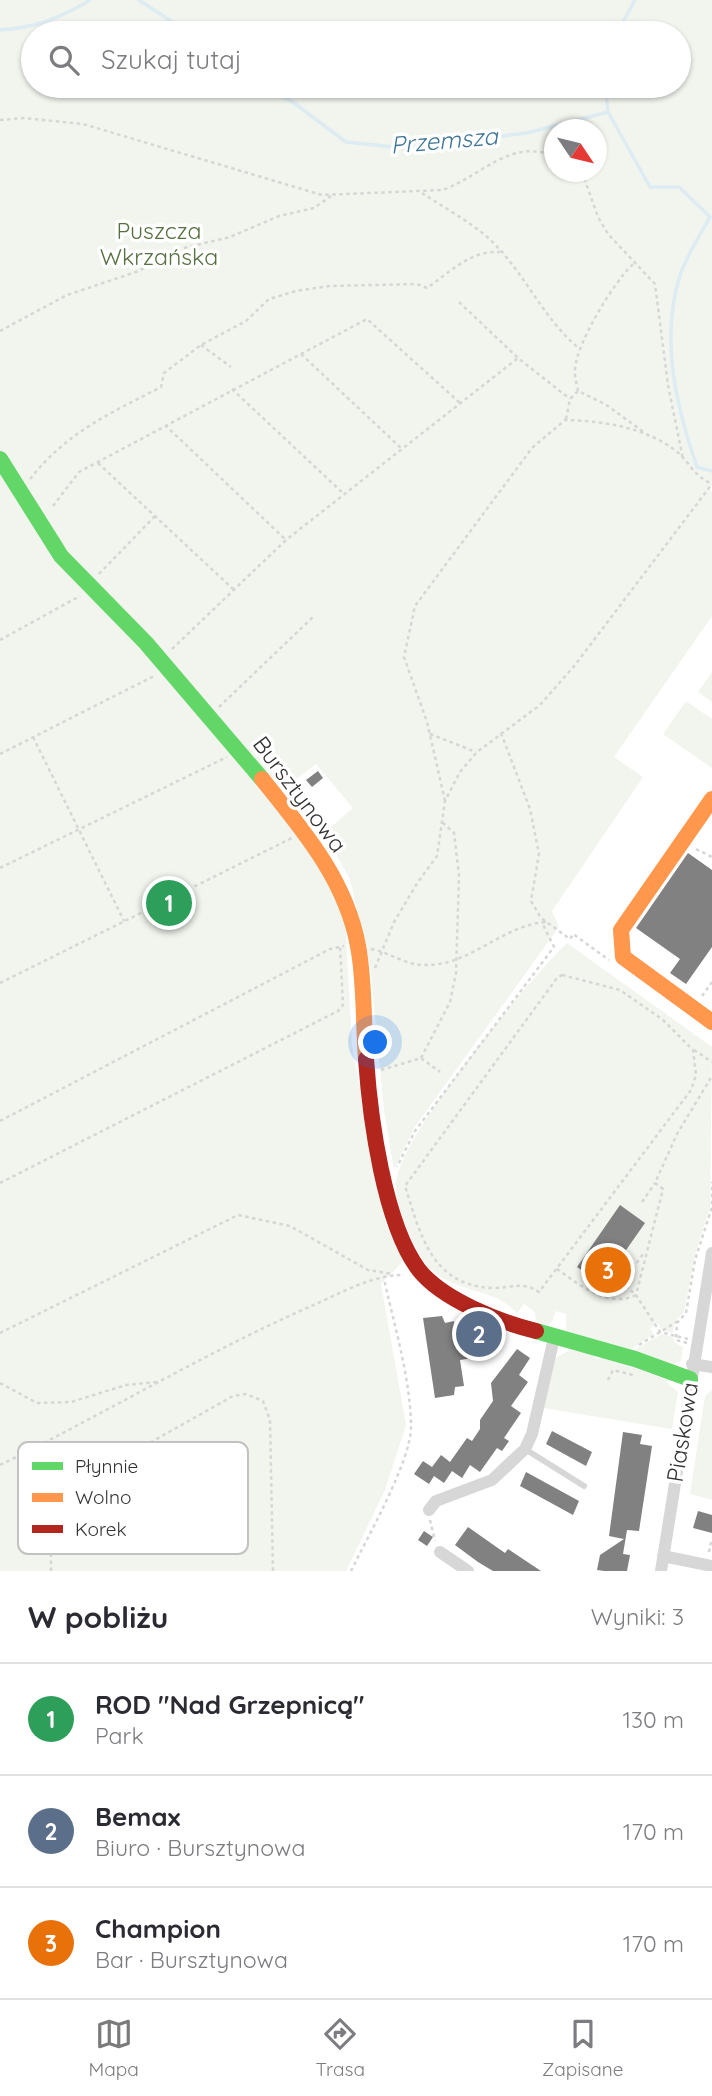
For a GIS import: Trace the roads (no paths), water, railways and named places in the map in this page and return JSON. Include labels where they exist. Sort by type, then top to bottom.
[{"type":"street","name":"Bursztynowa","points":[[0,459],[61,556],[165,665],[238,749],[314,844],[341,891],[352,946],[368,1075],[387,1193],[410,1258],[431,1282],[468,1307],[598,1355],[691,1371]]},
{"type":"street","points":[[712,799],[621,930],[623,957],[712,1022]]},
{"type":"street","name":"Piaskowa","points":[[661,1571],[712,1253]]},
{"type":"street","points":[[429,1510],[436,1501],[492,1480],[525,1449],[532,1434],[554,1339]]},
{"type":"street","points":[[691,1371],[712,1367]]},
{"type":"street","points":[[440,1552],[468,1571]]},
{"type":"street","points":[[663,1556],[710,1560]]},
{"type":"lane","points":[[525,1449],[584,1486]]},
{"type":"waterway","name":"Przemsza","points":[[47,21],[90,0]]},
{"type":"waterway","name":"Przemsza","points":[[139,0],[171,21]]},
{"type":"waterway","points":[[624,21],[635,0]]},
{"type":"waterway","name":"Przemsza","points":[[0,30],[21,27]]},
{"type":"waterway","name":"Przemsza","points":[[285,98],[346,142],[404,148],[527,133],[608,112]]},
{"type":"waterway","points":[[606,98],[608,112],[650,187],[679,187],[710,217],[680,275],[671,323],[671,348],[677,396],[697,467],[712,471]]},
{"type":"place","name":"ROD \"Nad Grzepnicą\"","points":[[169,903]]},
{"type":"place","name":"Champion","points":[[608,1270]]},
{"type":"place","name":"Bemax","points":[[479,1334]]},
{"type":"park label","name":"Puszcza Wkrzańska","points":[[159,243]]}]
